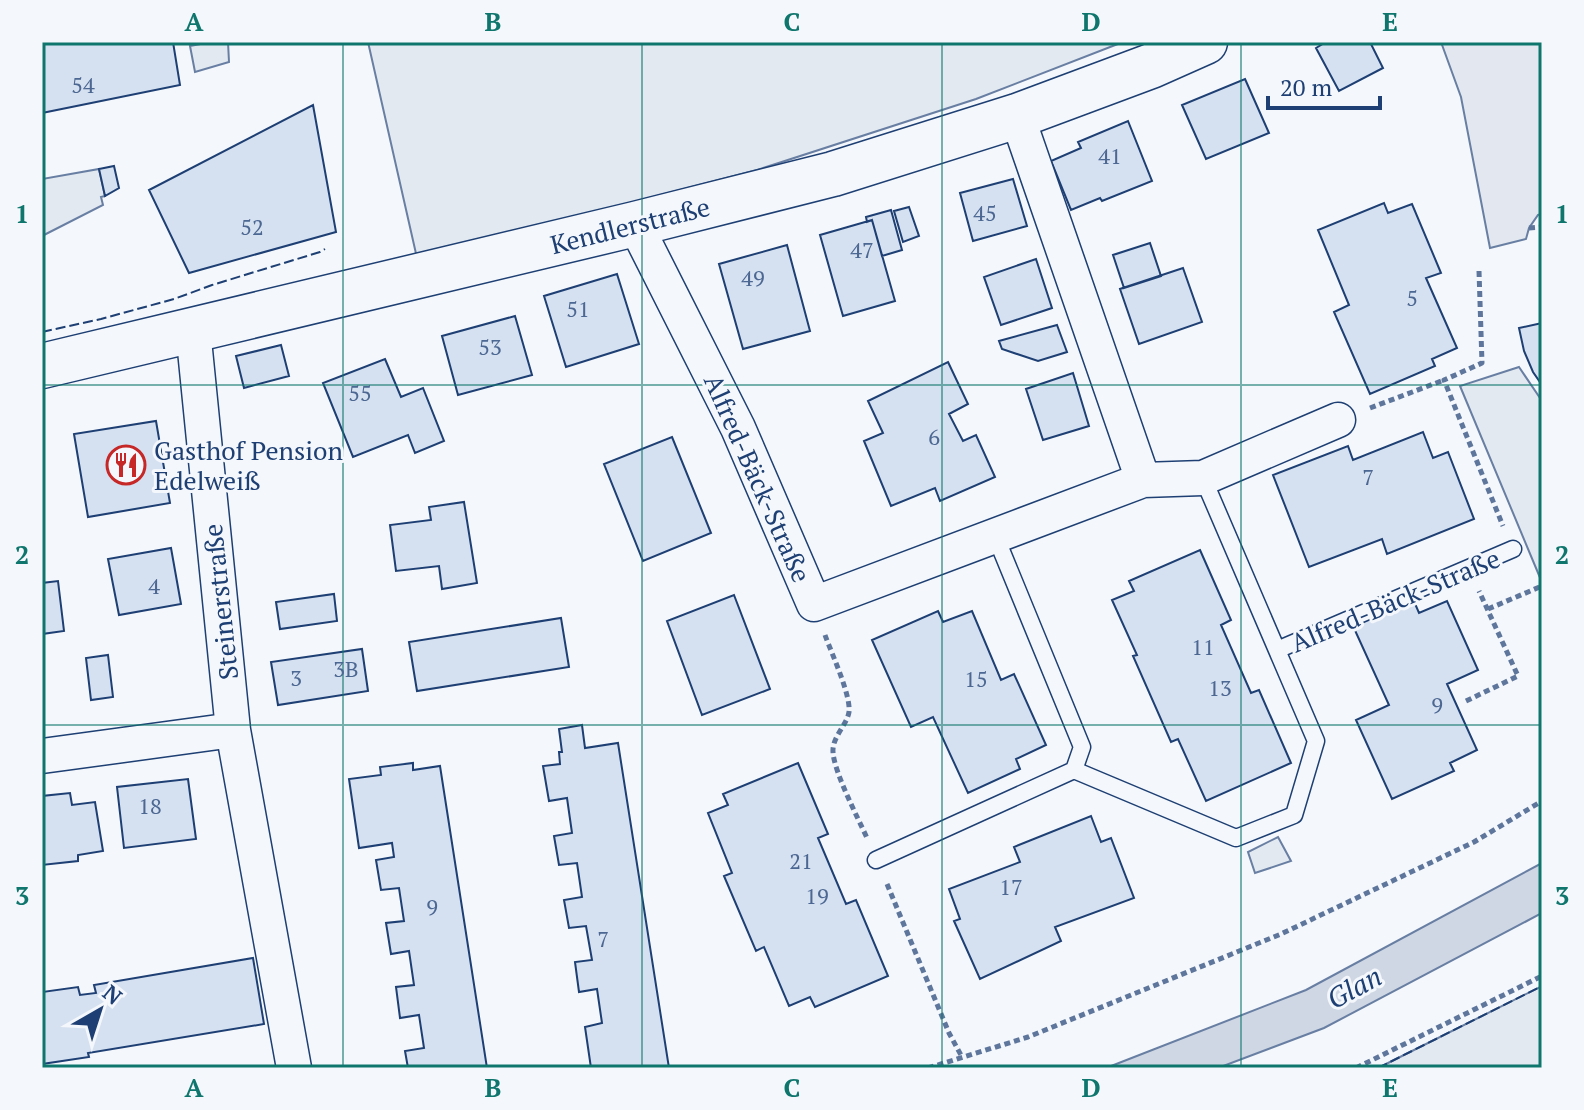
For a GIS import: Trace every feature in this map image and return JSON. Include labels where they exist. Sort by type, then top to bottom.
[{"type":"street","name":"Kendlerstraße","points":[[42,366],[833,174],[1017,116],[1151,66],[1205,42]]},
{"type":"street","points":[[1017,116],[1143,480]]},
{"type":"street","name":"Alfred-Bäck-Straße","points":[[635,224],[738,428],[814,604],[1143,480],[1203,478],[1338,420]]},
{"type":"street","name":"Steinerstraße","points":[[193,330],[233,730],[294,1068]]},
{"type":"street","points":[[42,756],[233,730]]},
{"type":"lane","name":"Alfred-Bäck-Straße","points":[[1074,770],[1236,838],[1294,815],[1316,741],[1203,478]]},
{"type":"lane","points":[[876,860],[1074,770],[1082,747],[995,535]]},
{"type":"lane","name":"Alfred-Bäck-Straße","points":[[1277,650],[1513,549]]},
{"type":"path","points":[[1529,228],[1542,227]]},
{"type":"path","points":[[1338,420],[1482,363],[1479,271]]},
{"type":"path","points":[[1444,380],[1513,549]]},
{"type":"path","points":[[1466,701],[1518,676],[1469,568]]},
{"type":"path","points":[[1487,609],[1542,586]]},
{"type":"path","points":[[928,1068],[1028,1037],[1281,934],[1474,842],[1542,801]]},
{"type":"path","points":[[1356,1068],[1542,976]]},
{"type":"shaded area","points":[[228,42],[229,62],[195,72],[190,46]]},
{"type":"shaded area","points":[[368,42],[1123,42],[976,99],[757,170],[417,258]]},
{"type":"shaded area","points":[[1441,42],[1542,42],[1542,214],[1529,228],[1526,239],[1490,248],[1461,97]]},
{"type":"shaded area","points":[[99,169],[105,196],[101,197],[103,205],[42,236],[42,179]]},
{"type":"shaded area","points":[[1519,367],[1542,401],[1541,580],[1460,386]]},
{"type":"shaded area","points":[[1278,837],[1291,861],[1255,873],[1248,852]]},
{"type":"shaded area","points":[[1542,986],[1542,1068],[1378,1068]]},
{"type":"water","name":"Glan","points":[[1542,863],[1542,913],[1324,1028],[1218,1068],[1106,1068],[1306,990]]},
{"type":"building","points":[[42,42],[173,42],[180,85],[42,113]]},
{"type":"building","points":[[1326,42],[1370,42],[1383,68],[1339,91],[1316,48]]},
{"type":"building","points":[[1245,79],[1269,133],[1206,159],[1182,105]]},
{"type":"building","points":[[313,105],[336,232],[189,273],[149,190]]},
{"type":"building","points":[[1128,121],[1152,181],[1071,210],[1051,161],[1081,148],[1078,142]]},
{"type":"building","points":[[114,166],[119,188],[105,196],[99,169]]},
{"type":"building","points":[[1013,179],[1027,226],[973,241],[960,193]]},
{"type":"building","points":[[1384,203],[1388,213],[1412,204],[1441,273],[1426,278],[1457,348],[1432,359],[1435,366],[1370,394],[1334,312],[1349,305],[1318,230]]},
{"type":"building","points":[[909,207],[919,236],[903,242],[894,211]]},
{"type":"building","points":[[891,210],[902,250],[882,256],[872,220],[867,222],[866,217]]},
{"type":"building","points":[[872,220],[895,301],[843,316],[820,235]]},
{"type":"building","points":[[1150,243],[1161,276],[1124,288],[1113,255]]},
{"type":"building","points":[[787,245],[810,331],[743,349],[719,264]]},
{"type":"building","points":[[1036,259],[1052,308],[1001,325],[984,277]]},
{"type":"building","points":[[1183,268],[1202,322],[1139,344],[1120,289]]},
{"type":"building","points":[[617,274],[639,344],[566,367],[544,296]]},
{"type":"building","points":[[515,316],[532,375],[458,395],[442,336]]},
{"type":"building","points":[[1542,323],[1542,385],[1524,351],[1519,328]]},
{"type":"building","points":[[1057,325],[1067,352],[1038,361],[1002,349],[999,341]]},
{"type":"building","points":[[281,345],[289,376],[244,388],[236,356]]},
{"type":"building","points":[[385,359],[401,397],[423,388],[444,441],[415,453],[408,435],[353,457],[323,383]]},
{"type":"building","points":[[948,362],[968,404],[949,414],[963,441],[976,435],[995,477],[940,501],[935,488],[891,506],[864,441],[883,433],[868,401]]},
{"type":"building","points":[[1073,373],[1089,426],[1043,440],[1026,389]]},
{"type":"building","points":[[156,421],[170,503],[88,517],[74,434]]},
{"type":"building","points":[[1423,432],[1433,458],[1448,452],[1474,519],[1387,554],[1382,539],[1309,567],[1273,475],[1348,446],[1353,460]]},
{"type":"building","points":[[672,437],[711,533],[643,561],[604,464]]},
{"type":"building","points":[[464,502],[477,583],[442,589],[439,566],[396,571],[390,525],[431,520],[429,507]]},
{"type":"building","points":[[171,548],[181,604],[119,615],[108,559]]},
{"type":"building","points":[[1200,550],[1231,620],[1221,625],[1251,693],[1259,690],[1291,763],[1206,801],[1178,739],[1171,742],[1112,600],[1134,591],[1129,581]]},
{"type":"building","points":[[58,581],[64,631],[42,634],[42,583]]},
{"type":"building","points":[[334,594],[337,621],[280,629],[276,602]]},
{"type":"building","points":[[734,595],[770,689],[702,715],[667,621]]},
{"type":"building","points":[[1413,599],[1419,613],[1447,601],[1478,670],[1447,684],[1477,750],[1450,763],[1454,771],[1392,799],[1356,720],[1389,705],[1353,626]]},
{"type":"building","points":[[938,611],[943,622],[972,611],[1001,680],[1014,674],[1046,745],[1016,759],[1020,769],[968,793],[933,717],[911,727],[872,640]]},
{"type":"building","points":[[561,618],[569,667],[417,691],[409,642]]},
{"type":"building","points":[[362,649],[368,691],[278,705],[271,662]]},
{"type":"building","points":[[108,655],[113,697],[91,700],[86,658]]},
{"type":"building","points":[[582,725],[585,748],[618,743],[669,1068],[591,1068],[585,1027],[602,1023],[597,989],[579,992],[575,962],[592,960],[586,926],[569,928],[564,900],[582,897],[577,863],[559,865],[554,836],[572,833],[567,798],[549,801],[543,766],[560,764],[559,729]]},
{"type":"building","points":[[413,763],[413,770],[440,766],[487,1068],[408,1068],[405,1051],[424,1048],[419,1015],[400,1018],[396,987],[414,985],[409,951],[391,954],[386,923],[404,921],[399,888],[381,890],[376,860],[394,857],[392,843],[359,848],[349,779],[381,775],[380,767]]},
{"type":"building","points":[[798,763],[828,834],[818,838],[846,904],[856,900],[888,976],[815,1007],[810,997],[789,1006],[764,947],[756,951],[724,876],[732,873],[708,813],[728,805],[723,794]]},
{"type":"building","points":[[188,779],[196,839],[124,848],[117,787]]},
{"type":"building","points":[[70,793],[72,805],[95,802],[103,851],[78,855],[78,861],[42,865],[42,796]]},
{"type":"building","points":[[1091,816],[1101,842],[1111,838],[1134,898],[1055,927],[1061,941],[980,979],[954,921],[960,919],[949,889],[1020,862],[1014,847]]},
{"type":"building","points":[[253,958],[264,1024],[88,1053],[89,1057],[42,1064],[42,992],[78,987],[80,995],[96,993],[94,985]]},
{"type":"fence","points":[[42,332],[174,299],[325,249]]},
{"type":"fence","points":[[1378,1068],[1542,986]]},
{"type":"place","name":"Gasthof Pension Edelweiß","points":[[126,465]]}]
